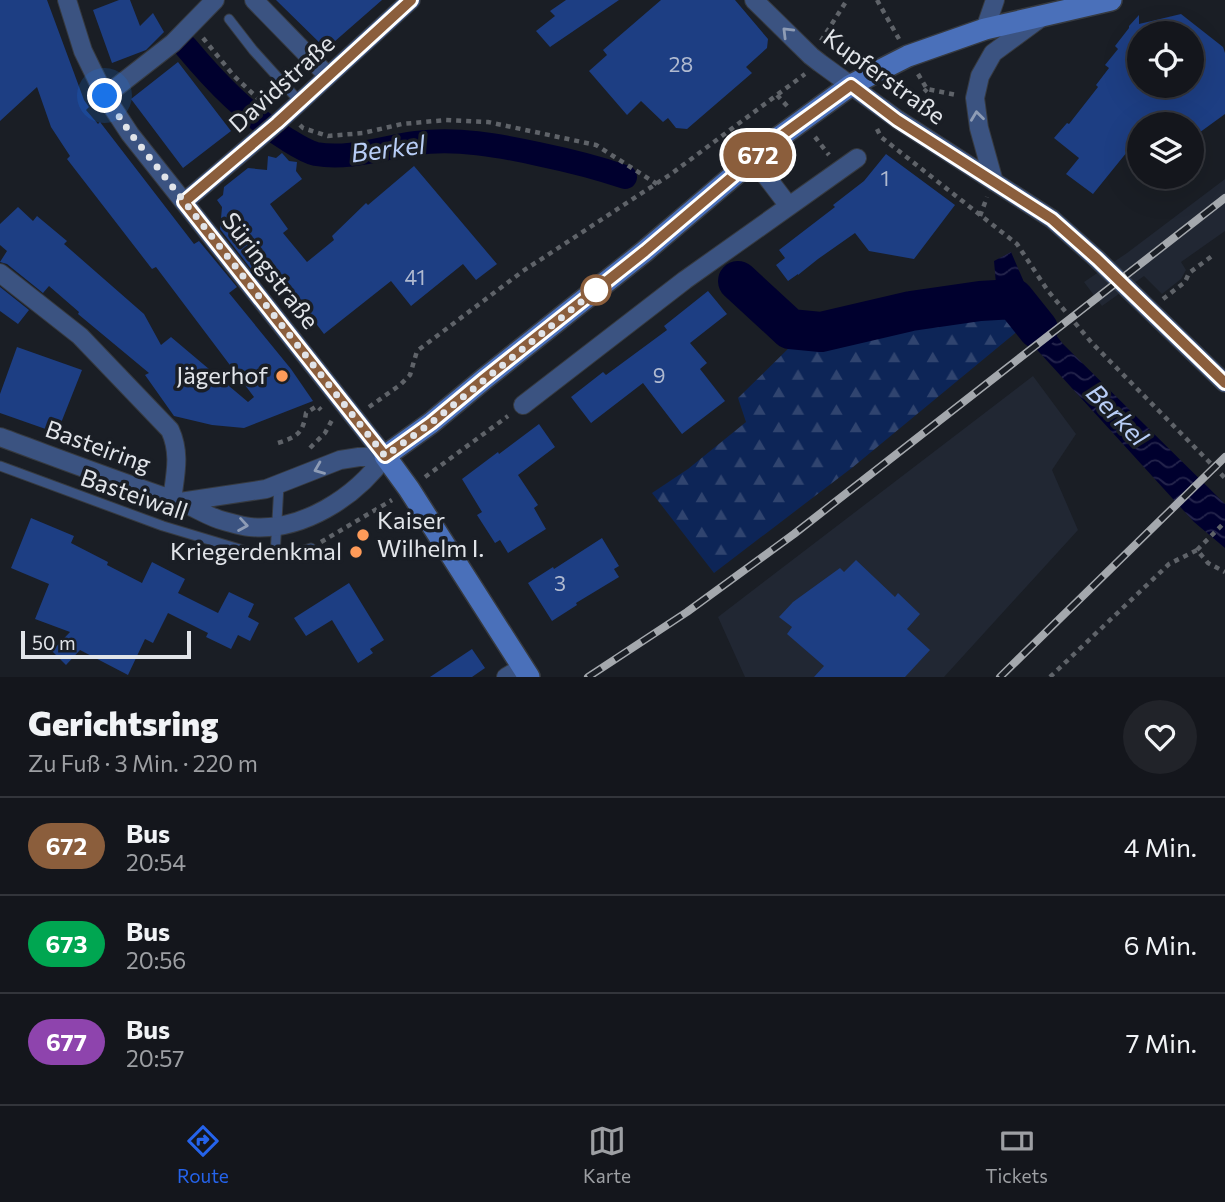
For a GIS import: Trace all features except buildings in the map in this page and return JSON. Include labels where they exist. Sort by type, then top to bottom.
[{"type":"street","name":"Süringstraße","points":[[67,0],[83,51],[105,96],[131,134],[385,456]]},
{"type":"street","points":[[105,96],[173,43],[215,0]]},
{"type":"street","points":[[254,0],[328,76]]},
{"type":"street","name":"Davidstraße","points":[[184,202],[282,118],[411,0]]},
{"type":"street","name":"Kupferstraße","points":[[754,0],[816,60],[897,120],[1052,219],[1225,383]]},
{"type":"street","points":[[985,29],[995,0]]},
{"type":"street","points":[[519,674],[409,489],[385,456],[431,423],[645,251],[778,138],[851,85],[908,56],[985,29],[1111,0]]},
{"type":"street","name":"Kupferstraße","points":[[994,182],[979,128],[975,98],[980,76],[993,53],[1044,15]]},
{"type":"street","points":[[523,405],[685,280],[857,158]]},
{"type":"street","points":[[753,159],[788,205]]},
{"type":"street","points":[[0,273],[80,336],[170,430],[177,452],[176,501]]},
{"type":"street","name":"Basteiring","points":[[0,437],[176,501],[220,521],[250,527],[291,524],[329,507],[343,499],[373,472],[385,456]]},
{"type":"street","name":"Basteiring","points":[[176,501],[255,491],[279,485],[340,460],[385,456]]},
{"type":"lane","points":[[229,19],[253,50],[282,118]]},
{"type":"lane","name":"Basteiwall","points":[[0,466],[163,526],[253,553],[275,555],[311,548]]},
{"type":"lane","points":[[275,555],[279,485]]},
{"type":"path","points":[[278,443],[295,438],[304,425],[306,413],[317,406],[342,425],[382,398],[410,375],[417,351],[523,271],[657,184],[816,60],[847,0]]},
{"type":"path","points":[[877,0],[908,56]]},
{"type":"path","points":[[191,24],[234,76],[265,105],[282,118],[303,128],[328,136],[446,120],[488,122],[596,145],[657,184]]},
{"type":"path","points":[[927,89],[975,98]]},
{"type":"path","points":[[881,137],[1017,244],[1048,291],[1092,344],[1225,478]]},
{"type":"path","points":[[1149,310],[1185,282],[1189,273],[1212,256]]},
{"type":"path","points":[[311,548],[409,489],[523,405]]},
{"type":"path","points":[[310,448],[325,433],[332,420]]},
{"type":"path","points":[[1050,677],[1169,564],[1197,550],[1225,522]]},
{"type":"path","points":[[1197,550],[1208,563],[1225,572]]},
{"type":"shaded area","points":[[1225,179],[1225,231],[1181,262],[1186,270],[1181,279],[1162,294],[1144,276],[1102,306],[1084,282]]},
{"type":"shaded area","points":[[1033,376],[1076,434],[1052,470],[1078,530],[944,677],[745,677],[718,617]]},
{"type":"green space","points":[[998,307],[1019,330],[853,467],[714,573],[652,493],[688,469],[746,422],[738,398],[797,340],[853,334],[914,319]]},
{"type":"water","points":[[1011,252],[1036,310],[1063,344],[1225,504],[1225,548],[1194,522],[998,307],[994,261]]},
{"type":"waterway","name":"Berkel","points":[[186,47],[246,110],[273,131],[313,153],[341,155],[416,143],[462,142],[549,156],[625,177]]},
{"type":"waterway","name":"Berkel","points":[[738,281],[790,329],[821,332],[911,311],[1014,299],[1038,329]]},
{"type":"railway","points":[[588,677],[687,612],[794,534],[1225,198]]},
{"type":"railway","points":[[1000,677],[1225,457]]},
{"type":"bus line","name":"672","points":[[411,0],[277,123],[184,202],[385,456],[431,423],[645,251],[778,138],[851,85],[897,120],[1052,219],[1225,383]]},
{"type":"place","name":"Jägerhof","points":[[282,376]]},
{"type":"place","name":"Kaiser Wilhelm I.","points":[[363,535]]},
{"type":"place","name":"Kriegerdenkmal","points":[[356,552]]},
{"type":"route","points":[[105,96],[131,134],[385,456],[431,423],[596,290]]}]
